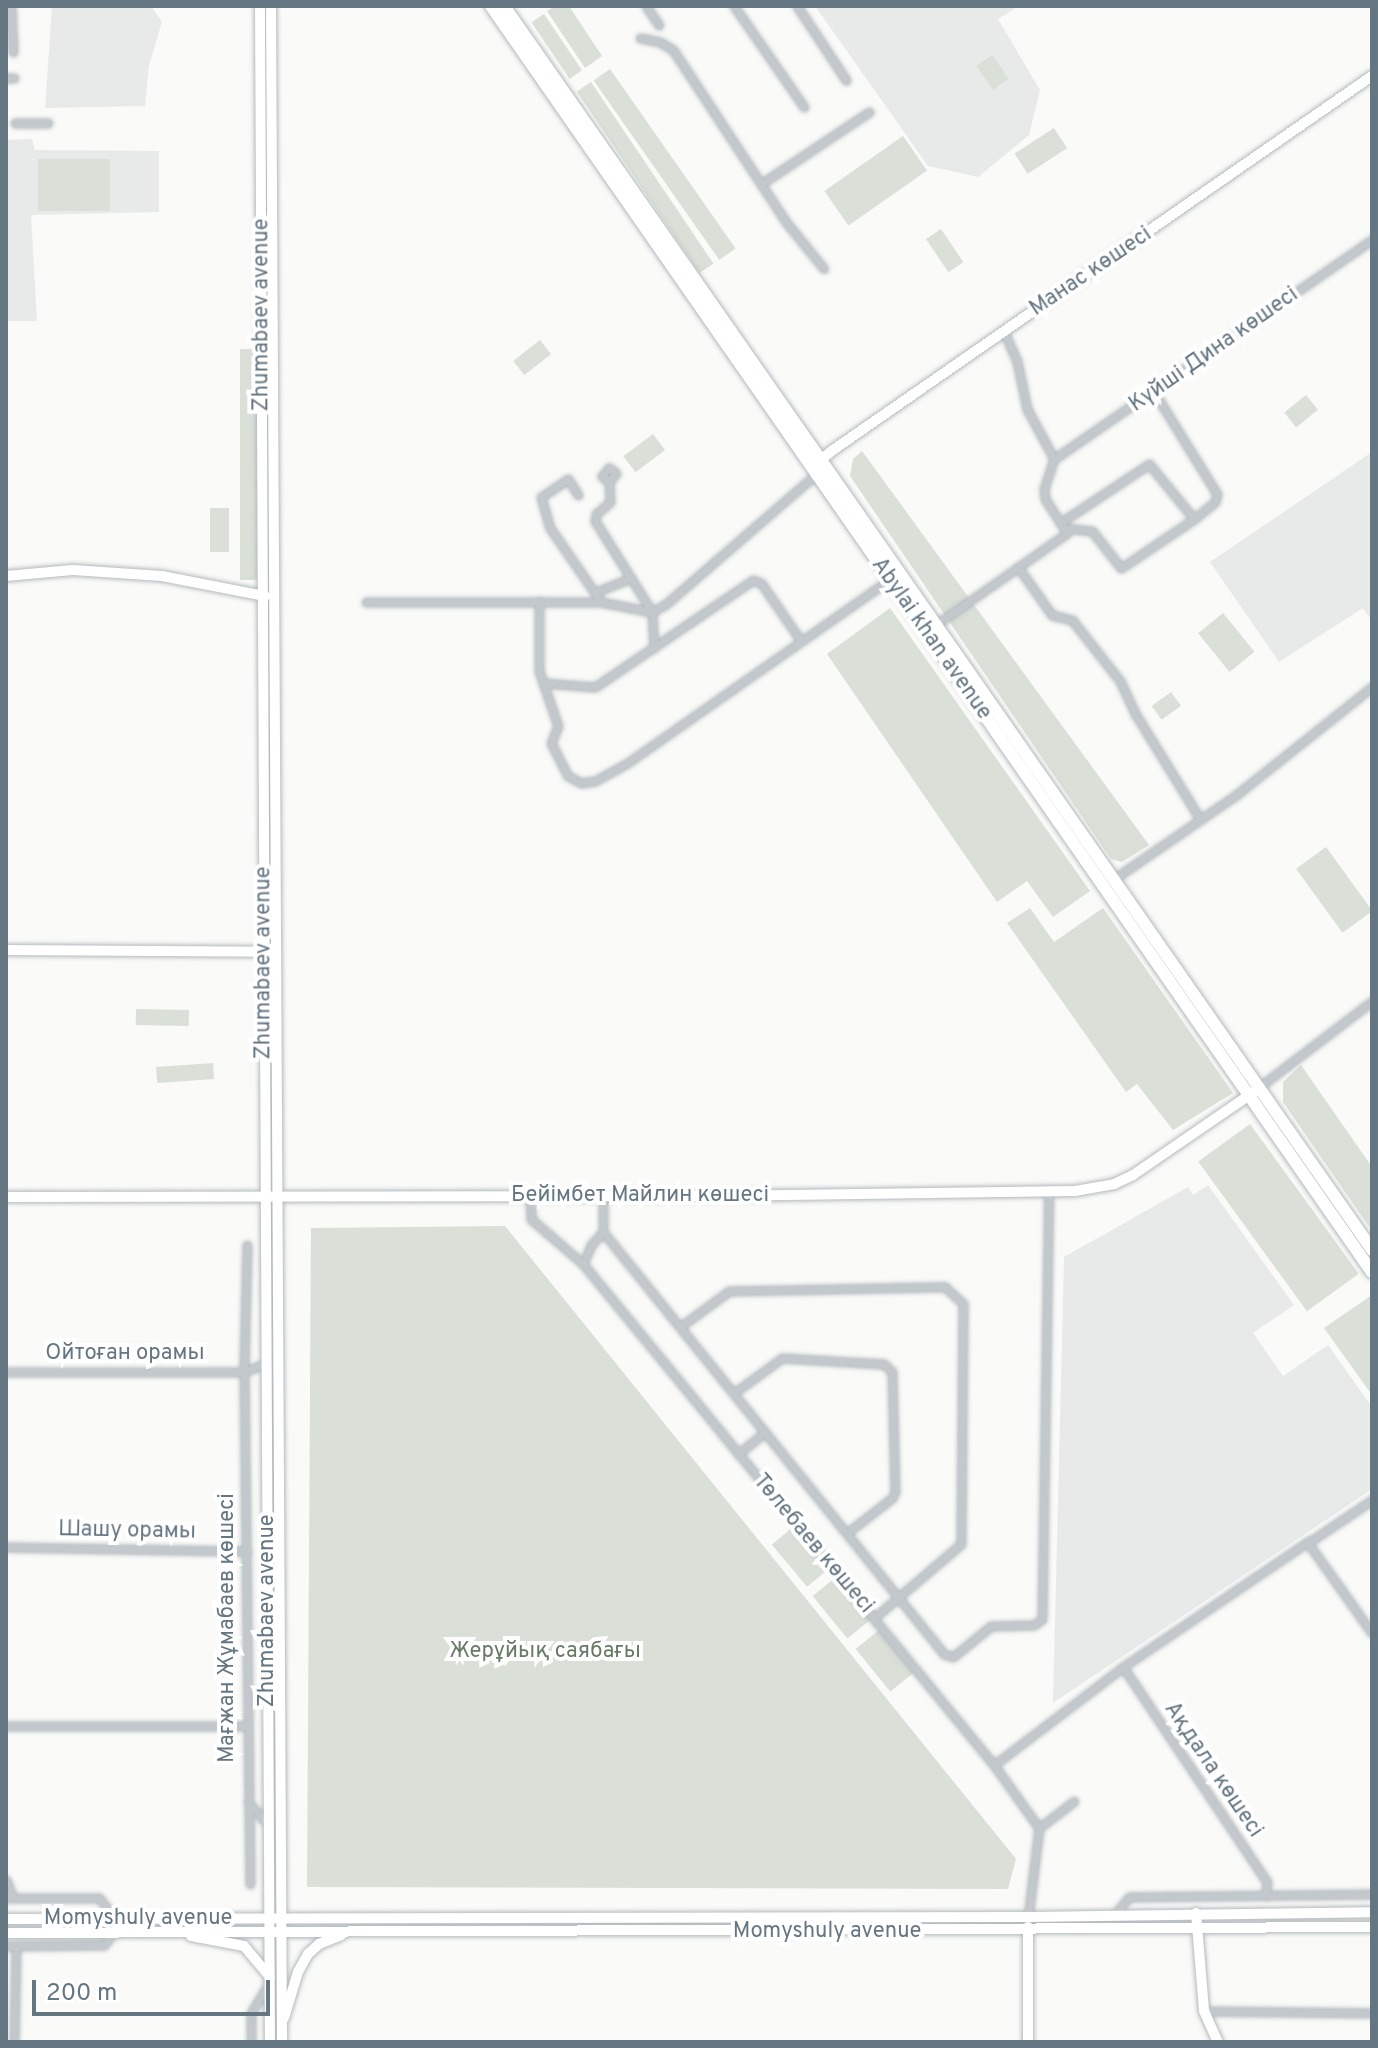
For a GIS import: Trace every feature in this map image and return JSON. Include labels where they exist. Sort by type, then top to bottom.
[{"type":"main road","name":"Zhumabaev avenue","points":[[271,6],[282,1920],[276,1933]]},
{"type":"main road","name":"Abylai khan avenue","points":[[491,6],[889,580],[1108,882]]},
{"type":"main road","name":"Abylai khan avenue","points":[[504,6],[937,624],[1372,1272]]},
{"type":"main road","name":"Zhumabaev avenue","points":[[259,8],[270,1920],[276,1933]]},
{"type":"main road","name":"Манас көшесі","points":[[823,458],[1372,76]]},
{"type":"main road","points":[[817,473],[823,458]]},
{"type":"main road","points":[[6,576],[73,570],[162,576],[262,596],[275,595]]},
{"type":"main road","points":[[6,950],[276,952]]},
{"type":"main road","name":"Abylai khan avenue","points":[[1253,1092],[1372,1250]]},
{"type":"main road","name":"Бейімбет Майлин көшесі","points":[[6,1197],[530,1197],[1097,1188],[1124,1180],[1253,1092]]},
{"type":"main road","name":"Momyshuly avenue","points":[[6,1919],[1028,1917],[1372,1912]]},
{"type":"main road","points":[[1196,1913],[1204,2011],[1218,2042]]},
{"type":"main road","points":[[1028,1917],[1028,2042]]},
{"type":"main road","name":"Momyshuly avenue","points":[[6,1933],[1028,1931],[1372,1927]]},
{"type":"main road","points":[[182,1933],[244,1946],[270,1979]]},
{"type":"main road","points":[[270,2042],[270,1979],[276,1933]]},
{"type":"main road","points":[[276,1933],[284,2035]]},
{"type":"main road","points":[[284,2035],[298,1972],[308,1954],[319,1944],[349,1933]]},
{"type":"street","points":[[11,6],[13,52]]},
{"type":"street","points":[[646,6],[659,25]]},
{"type":"street","points":[[734,6],[804,107]]},
{"type":"street","points":[[797,6],[846,80]]},
{"type":"street","points":[[640,38],[660,42],[673,50],[761,184],[824,269]]},
{"type":"street","points":[[761,184],[869,112]]},
{"type":"street","points":[[15,123],[48,123]]},
{"type":"street","name":"Күйші Дина көшесі","points":[[1054,459],[1372,240]]},
{"type":"street","points":[[937,624],[1067,533],[1045,499],[1044,489],[1054,459],[1027,409],[1017,361],[1004,332]]},
{"type":"street","points":[[1062,525],[1092,531],[1121,568],[1215,502],[1217,494],[1154,392]]},
{"type":"street","points":[[1062,525],[1149,464],[1194,519]]},
{"type":"street","points":[[366,602],[601,602],[652,612],[666,604],[817,473]]},
{"type":"street","points":[[578,495],[568,479],[541,497],[550,528],[601,602]]},
{"type":"street","points":[[609,482],[610,502],[596,514],[595,521],[652,612],[654,648]]},
{"type":"street","points":[[1018,567],[1052,615],[1072,620],[1120,681],[1136,715],[1200,819]]},
{"type":"street","points":[[596,592],[630,578]]},
{"type":"street","points":[[543,683],[595,687],[753,580],[761,583],[801,641]]},
{"type":"street","points":[[539,601],[539,671],[558,726],[551,743],[568,776],[581,783],[595,781],[654,743],[889,580]]},
{"type":"street","points":[[1108,882],[1200,819],[1372,687]]},
{"type":"street","points":[[1253,1092],[1372,1001]]},
{"type":"street","points":[[603,1196],[603,1232],[948,1657],[991,1626],[1034,1625],[1042,1619],[1049,1191]]},
{"type":"street","name":"Төлебаев көшесі","points":[[530,1197],[531,1219],[583,1264],[994,1765],[1039,1828]]},
{"type":"street","points":[[583,1264],[591,1245],[603,1232]]},
{"type":"street","name":"Мағжан Жұмабаев көшесі","points":[[247,1245],[244,1372],[250,1884]]},
{"type":"street","points":[[680,1327],[729,1291],[945,1287],[963,1304],[961,1544],[874,1618]]},
{"type":"street","points":[[734,1393],[782,1358],[884,1364],[892,1372],[895,1492],[892,1498],[847,1533]]},
{"type":"street","points":[[244,1372],[266,1363]]},
{"type":"street","name":"Ойтоған орамы","points":[[6,1372],[244,1372]]},
{"type":"street","points":[[738,1454],[765,1432]]},
{"type":"street","points":[[994,1765],[1123,1667],[1372,1500]]},
{"type":"street","points":[[1309,1542],[1372,1633]]},
{"type":"street","name":"Шашу орамы","points":[[6,1547],[247,1551]]},
{"type":"street","name":"Ақдала көшесі","points":[[1123,1667],[1267,1882],[1266,1896]]},
{"type":"street","points":[[6,1726],[246,1726]]},
{"type":"street","points":[[1028,1917],[1039,1828],[1074,1801]]},
{"type":"street","points":[[248,1802],[270,1827]]},
{"type":"street","points":[[6,1880],[10,1898],[99,1898],[115,1918]]},
{"type":"street","points":[[1114,1915],[1129,1897],[1372,1894]]},
{"type":"street","points":[[6,1946],[104,1945],[113,1933]]},
{"type":"street","points":[[14,2042],[16,1946]]},
{"type":"street","points":[[251,2042],[251,2013],[270,1979]]},
{"type":"street","points":[[1204,2011],[1372,2013]]},
{"type":"shaded area","points":[[52,6],[151,6],[162,22],[149,65],[145,106],[45,108]]},
{"type":"shaded area","points":[[815,6],[1019,6],[998,19],[1040,90],[1029,135],[978,177],[928,166]]},
{"type":"shaded area","points":[[32,139],[35,150],[159,151],[159,212],[31,215],[37,321],[6,321],[6,140]]},
{"type":"shaded area","points":[[1372,452],[1372,621],[1363,608],[1279,662],[1210,562]]},
{"type":"shaded area","points":[[1208,1185],[1294,1305],[1253,1333],[1283,1376],[1328,1345],[1372,1407],[1372,1489],[1053,1703],[1064,1257],[1188,1187],[1193,1195]]},
{"type":"green space","points":[[555,6],[569,6],[602,56],[585,68],[547,11]]},
{"type":"green space","points":[[544,14],[582,70],[570,79],[532,22]]},
{"type":"green space","points":[[992,55],[1009,79],[993,90],[976,66]]},
{"type":"green space","points":[[610,69],[736,248],[719,260],[594,80]]},
{"type":"green space","points":[[591,82],[713,264],[699,273],[577,92]]},
{"type":"green space","points":[[1054,128],[1067,148],[1028,174],[1015,154]]},
{"type":"green space","points":[[903,136],[927,170],[848,225],[824,191]]},
{"type":"green space","points":[[38,159],[110,159],[110,211],[38,211]]},
{"type":"green space","points":[[941,229],[963,262],[948,272],[926,239]]},
{"type":"green space","points":[[540,340],[551,354],[524,375],[513,361]]},
{"type":"green space","points":[[240,349],[257,349],[257,580],[240,580]]},
{"type":"green space","points":[[1306,395],[1318,410],[1296,427],[1284,413]]},
{"type":"green space","points":[[653,434],[665,450],[635,472],[623,456]]},
{"type":"green space","points":[[862,451],[1149,845],[1122,862],[1111,859],[850,476],[853,459]]},
{"type":"green space","points":[[210,508],[229,508],[229,552],[210,552]]},
{"type":"green space","points":[[890,608],[1090,891],[1053,917],[1027,881],[997,902],[827,654]]},
{"type":"green space","points":[[1223,613],[1254,652],[1230,672],[1198,633]]},
{"type":"green space","points":[[1171,692],[1181,706],[1162,720],[1152,706]]},
{"type":"green space","points":[[1326,847],[1372,910],[1343,933],[1296,869]]},
{"type":"green space","points":[[1030,908],[1054,942],[1103,908],[1233,1093],[1173,1130],[1137,1084],[1126,1092],[1007,923]]},
{"type":"green space","points":[[136,1009],[189,1010],[189,1026],[136,1025]]},
{"type":"green space","points":[[213,1063],[214,1079],[157,1083],[156,1067]]},
{"type":"green space","points":[[1301,1065],[1372,1167],[1372,1231],[1283,1102],[1283,1082]]},
{"type":"green space","points":[[1250,1124],[1359,1274],[1307,1311],[1198,1162]]},
{"type":"green space","name":"Жерұйық саябағы","points":[[505,1226],[1016,1859],[1008,1889],[307,1887],[311,1228]]},
{"type":"green space","points":[[1372,1295],[1372,1395],[1324,1328]]},
{"type":"green space","points":[[794,1526],[829,1568],[807,1587],[772,1545]]},
{"type":"green space","points":[[836,1577],[871,1620],[847,1639],[813,1596]]},
{"type":"green space","points":[[879,1630],[914,1673],[890,1692],[856,1649]]}]
